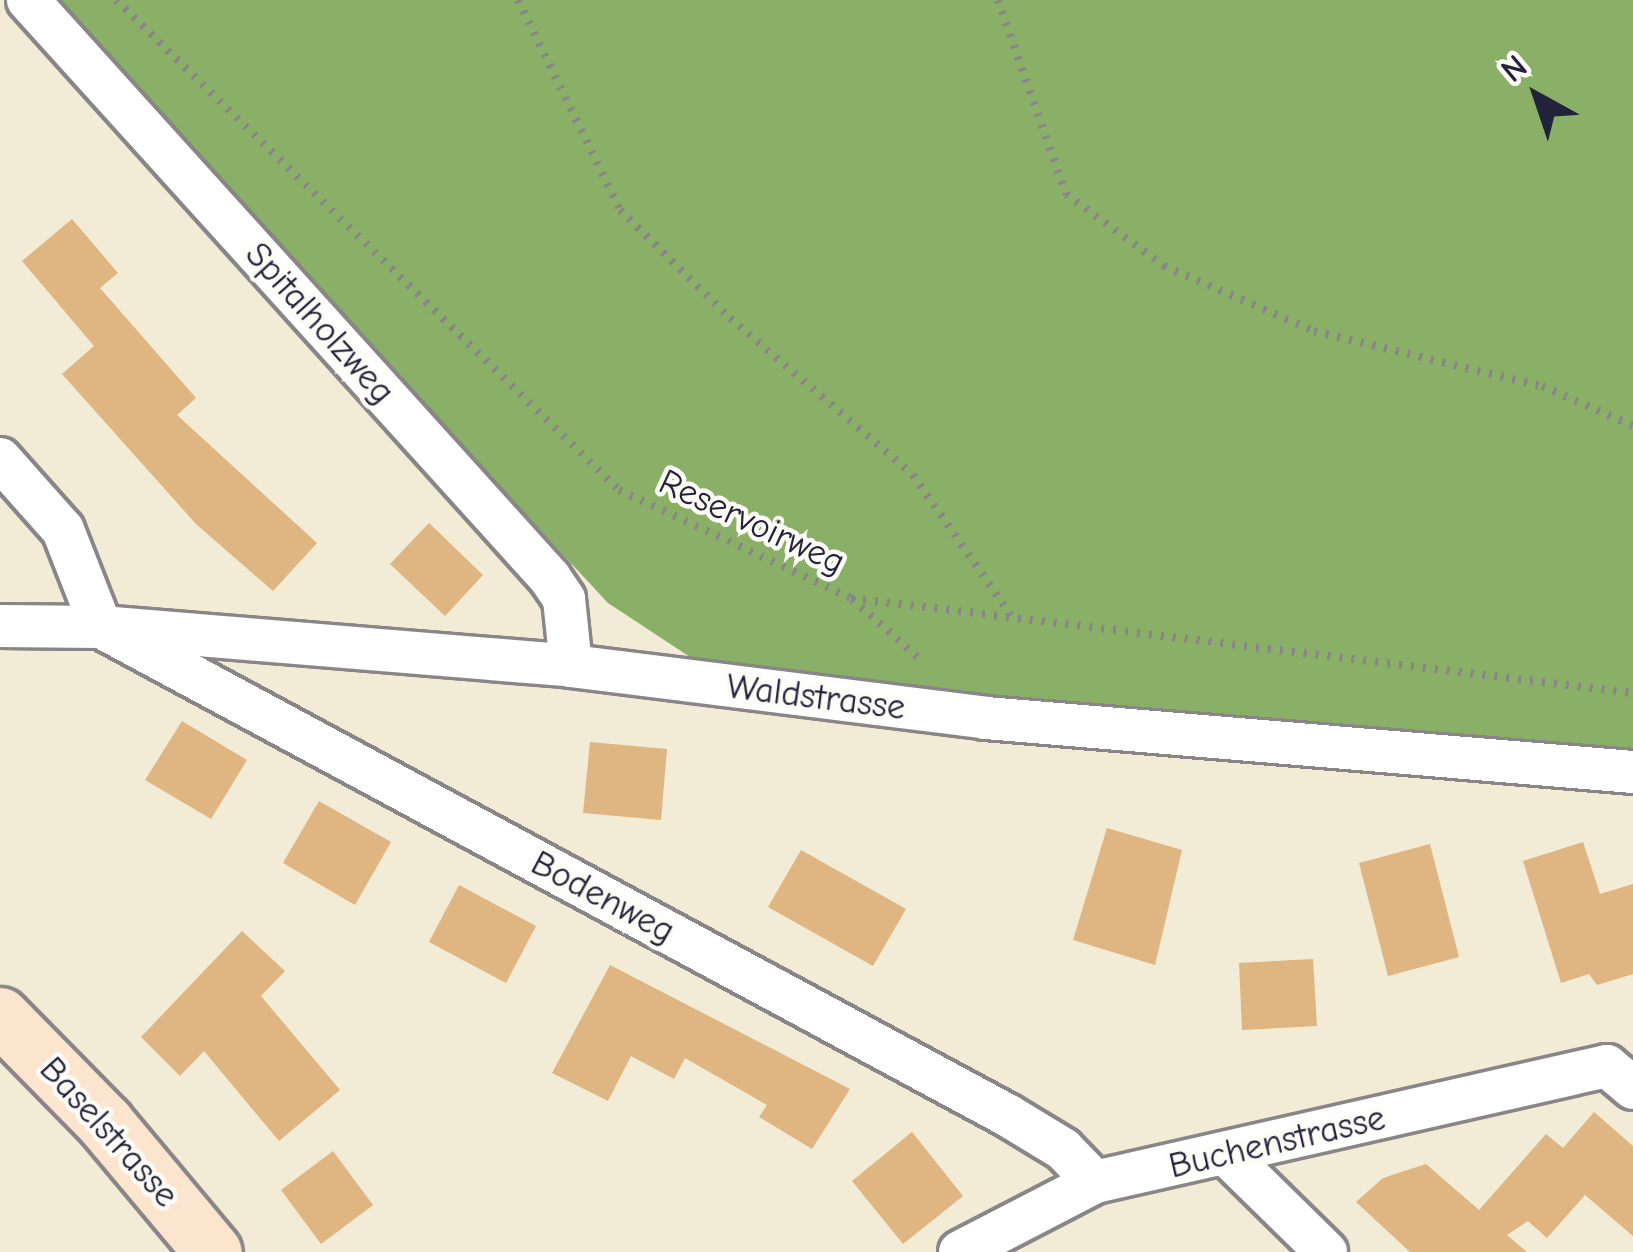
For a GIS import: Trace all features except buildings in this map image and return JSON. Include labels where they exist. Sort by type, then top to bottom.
[{"type":"main road","name":"Baselstrasse","points":[[0,1016],[105,1123],[213,1252]]},
{"type":"street","name":"Spitalholzweg","points":[[28,0],[550,578],[564,599],[571,666]]},
{"type":"street","points":[[0,459],[63,530],[101,627]]},
{"type":"street","name":"Waldstrasse","points":[[0,626],[101,627],[571,666],[986,718],[1633,772]]},
{"type":"street","name":"Bodenweg","points":[[101,627],[1007,1114],[1063,1149],[1095,1182]]},
{"type":"street","name":"Buchenstrasse","points":[[960,1252],[1095,1182],[1620,1077]]},
{"type":"street","points":[[1226,1154],[1326,1252]]},
{"type":"path","name":"Reservoirweg","points":[[116,0],[619,490],[851,598],[1633,693]]},
{"type":"path","points":[[518,0],[620,210],[730,318],[913,475],[1012,617]]},
{"type":"path","points":[[998,0],[1066,194],[1164,266],[1314,331],[1542,386],[1633,425]]},
{"type":"green space","points":[[47,0],[1633,0],[1633,772],[986,718],[690,657],[608,603]]}]
